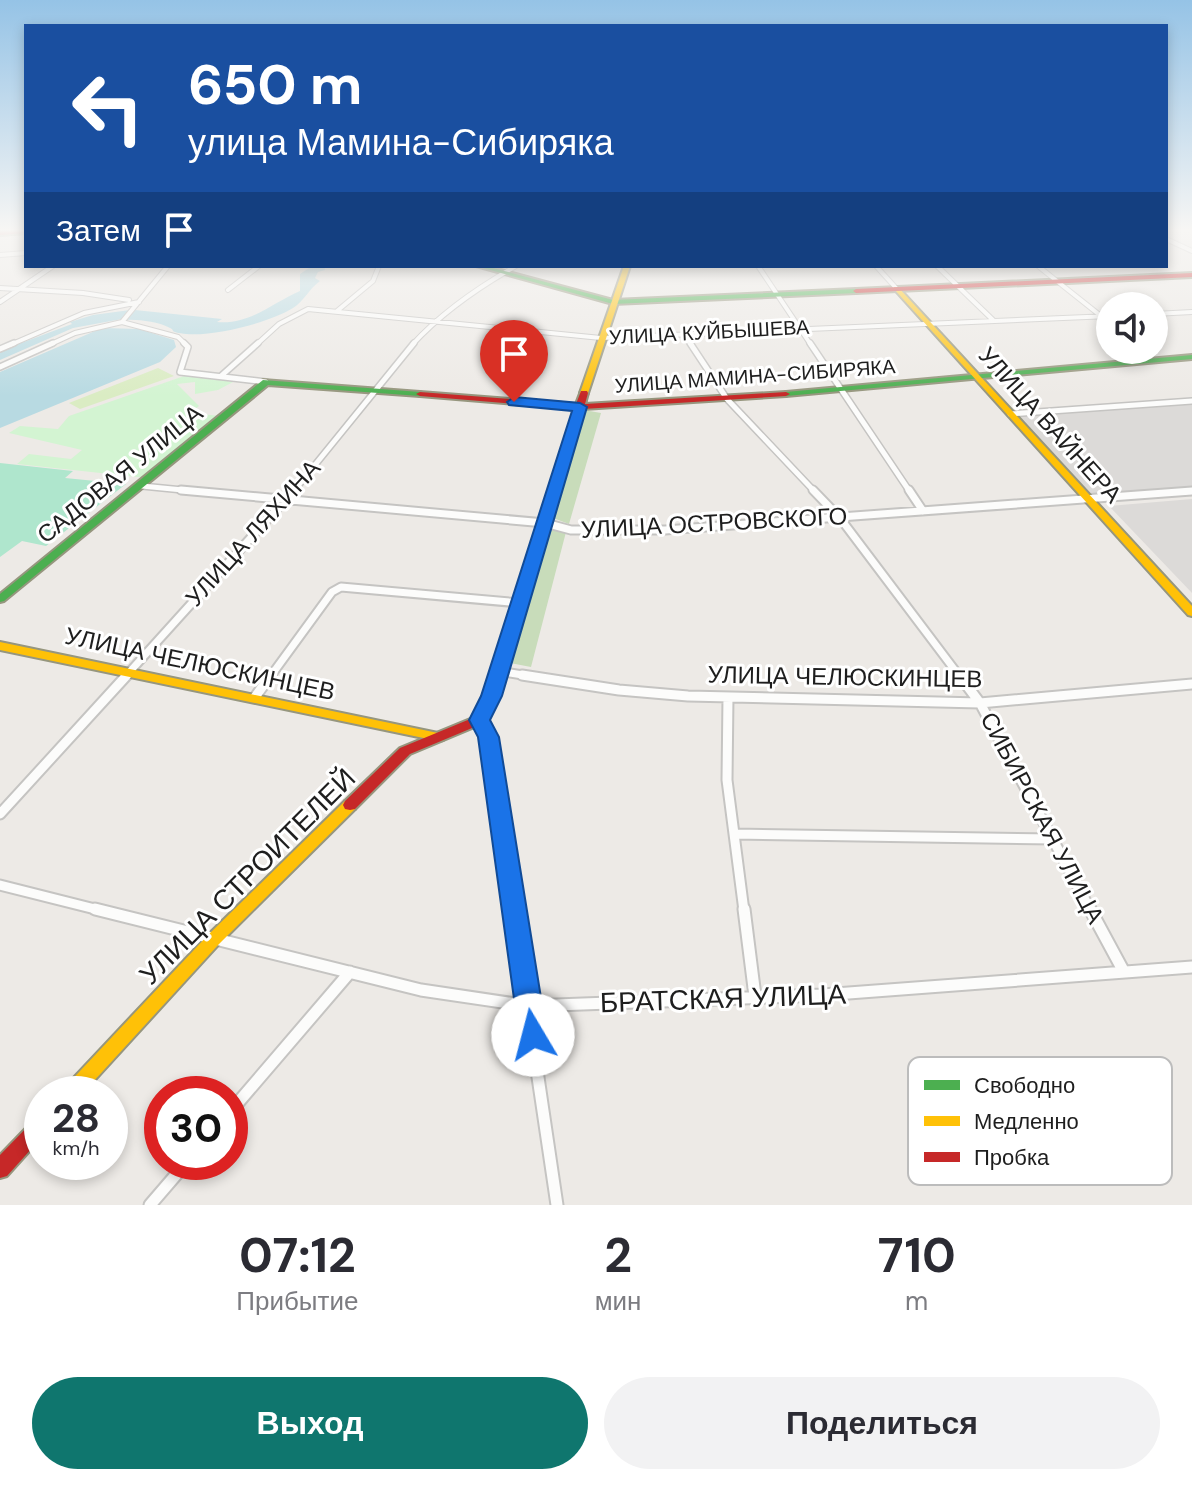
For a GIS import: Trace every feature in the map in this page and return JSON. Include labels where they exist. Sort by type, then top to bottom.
[{"type":"street","points":[[0,302],[28,284]]},
{"type":"street","points":[[0,367],[75,333],[122,322],[153,284]]},
{"type":"street","points":[[228,290],[235,284]]},
{"type":"street","points":[[337,311],[369,284]]},
{"type":"street","name":"УЛИЦА ЛЯХИНА","points":[[0,814],[286,499],[432,321],[482,284]]},
{"type":"street","points":[[544,284],[613,302],[976,284]]},
{"type":"street","points":[[557,1205],[488,737],[480,720],[492,696],[620,284]]},
{"type":"street","points":[[771,284],[923,511]]},
{"type":"street","name":"УЛИЦА ВАЙНЕРА","points":[[893,284],[1192,613]]},
{"type":"street","points":[[1062,284],[1096,312]]},
{"type":"street","points":[[957,285],[993,320]]},
{"type":"street","points":[[0,288],[83,293],[139,302]]},
{"type":"street","points":[[0,349],[84,313],[139,302]]},
{"type":"street","name":"УЛИЦА КУЙБЫШЕВА","points":[[221,376],[279,324],[308,309],[601,338],[1096,316]]},
{"type":"street","points":[[1168,313],[1192,312]]},
{"type":"street","name":"УЛИЦА МАМИНА-СИБИРЯКА","points":[[122,322],[178,337],[188,347],[180,372],[266,382],[580,407],[840,390],[1192,357]]},
{"type":"street","name":"СИБИРСКАЯ УЛИЦА","points":[[684,333],[727,399],[840,518],[980,703],[1124,972]]},
{"type":"street","name":"САДОВАЯ УЛИЦА","points":[[0,599],[266,382]]},
{"type":"street","points":[[1010,414],[1192,401]]},
{"type":"street","name":"УЛИЦА ОСТРОВСКОГО","points":[[142,486],[545,523],[571,530],[665,530],[1192,491]]},
{"type":"street","points":[[255,697],[332,592],[341,587],[520,603]]},
{"type":"street","name":"УЛИЦА ЧЕЛЮСКИНЦЕВ","points":[[0,646],[438,737]]},
{"type":"street","name":"УЛИЦА ЧЕЛЮСКИНЦЕВ","points":[[498,671],[619,690],[728,697],[980,703],[1192,684]]},
{"type":"street","points":[[728,697],[727,780],[755,996]]},
{"type":"street","name":"УЛИЦА СТРОИТЕЛЕЙ","points":[[87,1076],[214,939],[405,751],[480,720]]},
{"type":"street","points":[[734,834],[1053,839]]},
{"type":"street","name":"БРАТСКАЯ УЛИЦА","points":[[0,885],[421,990],[529,1006],[822,995],[1192,967]]},
{"type":"street","points":[[248,1091],[350,972]]},
{"type":"street","points":[[2,1163],[24,1142]]},
{"type":"street","points":[[150,1205],[172,1180]]},
{"type":"shaded area","points":[[1192,403],[1192,489],[1093,498],[1014,415]]},
{"type":"shaded area","points":[[1192,499],[1192,593],[1109,506]]},
{"type":"green space","points":[[158,368],[174,376],[80,409],[69,403]]},
{"type":"green space","points":[[187,375],[233,382],[218,390],[195,394],[195,382],[177,384],[199,406],[190,413],[221,416],[147,478],[17,464],[29,454],[71,459],[82,450],[9,433],[20,426],[58,429],[69,416]]},
{"type":"green space","points":[[584,410],[601,413],[569,524],[553,518]]},
{"type":"green space","points":[[0,463],[73,471],[65,478],[126,484],[46,546],[22,541],[0,557]]},
{"type":"green space","points":[[549,528],[566,532],[531,667],[510,663]]},
{"type":"water","points":[[300,284],[317,284],[293,308],[282,314],[221,332],[191,334],[176,332],[154,322],[126,320],[135,310],[229,322],[260,312],[300,291]]},
{"type":"water","points":[[130,310],[122,319],[73,328],[0,360],[0,351],[72,324],[70,322]]},
{"type":"water","points":[[102,328],[139,329],[174,340],[176,347],[160,362],[0,428],[0,372]]},
{"type":"traffic: fast","points":[[547,284],[613,302],[856,291]]},
{"type":"traffic: fast","points":[[786,394],[1192,357]]},
{"type":"traffic: fast","points":[[0,599],[266,382],[420,394]]},
{"type":"traffic: slow","points":[[584,393],[621,284]]},
{"type":"traffic: slow","points":[[896,288],[1192,613]]},
{"type":"traffic: slow","points":[[0,646],[438,737]]},
{"type":"traffic: slow","points":[[87,1076],[214,939],[350,805]]},
{"type":"traffic: jam","points":[[856,291],[998,284]]},
{"type":"traffic: jam","points":[[350,805],[405,751],[480,720],[492,696],[584,393]]},
{"type":"traffic: jam","points":[[420,394],[580,407],[786,394]]},
{"type":"traffic: jam","points":[[0,1169],[24,1143]]},
{"type":"route","points":[[514,402],[580,407],[492,696],[480,720],[488,737],[533,1035]]}]
